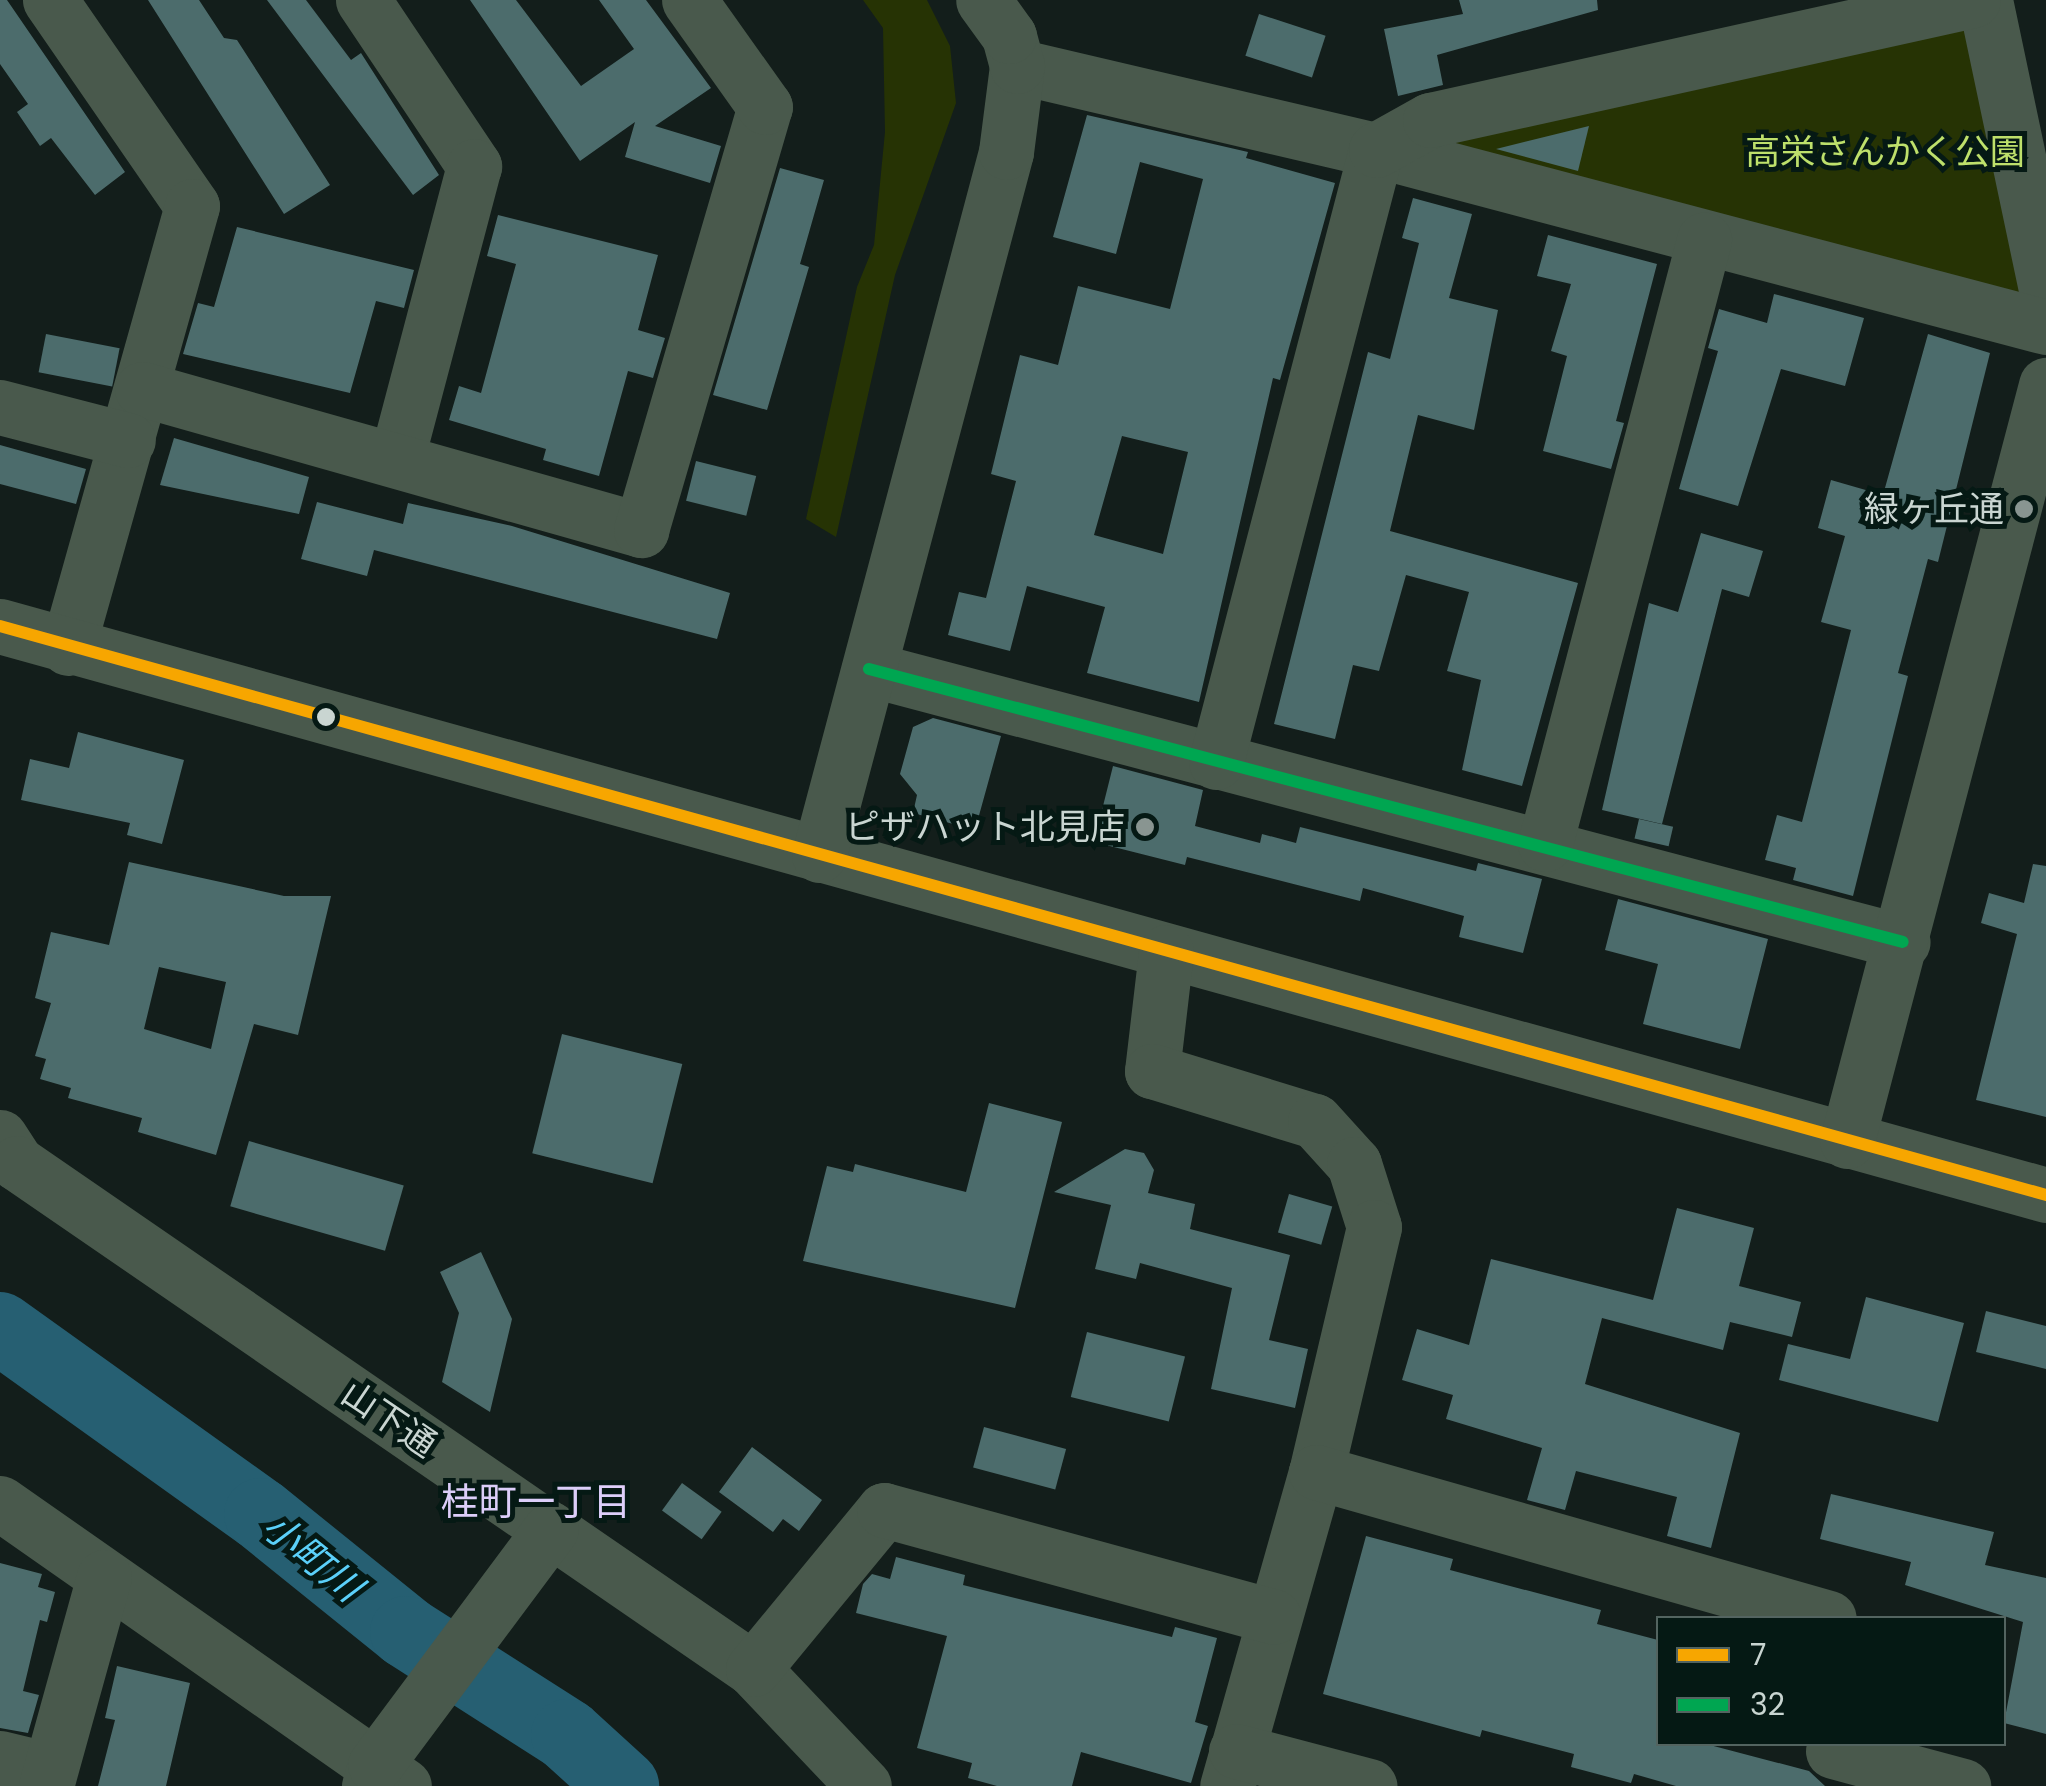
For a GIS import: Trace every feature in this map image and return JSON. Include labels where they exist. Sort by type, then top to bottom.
[{"type":"street","points":[[50,0],[192,206],[68,648]]},
{"type":"street","points":[[363,0],[474,166],[397,458]]},
{"type":"street","points":[[0,407],[135,415],[397,458],[641,530],[765,108],[688,0]]},
{"type":"street","points":[[820,855],[1006,152],[1017,66],[1009,36],[983,0]]},
{"type":"street","points":[[1216,762],[1376,150],[1430,120],[1973,0]]},
{"type":"street","points":[[1985,0],[2046,290]]},
{"type":"street","points":[[1017,66],[1376,150],[1704,240],[2046,327]]},
{"type":"street","points":[[1545,844],[1704,240]]},
{"type":"street","points":[[1847,1142],[1904,942],[2046,385]]},
{"type":"street","points":[[0,626],[2046,1195]]},
{"type":"street","points":[[869,669],[1216,762],[1545,844],[1904,942]]},
{"type":"street","points":[[1166,952],[1152,1071],[1314,1121],[1354,1164],[1374,1227],[1316,1472],[1232,1768],[1369,1786]]},
{"type":"street","name":"山下通","points":[[0,1137],[17,1163],[753,1669],[864,1786]]},
{"type":"street","points":[[1316,1472],[1822,1616]]},
{"type":"street","points":[[0,1503],[388,1767],[551,1529]]},
{"type":"street","points":[[753,1669],[884,1510],[1274,1617]]},
{"type":"street","points":[[32,1771],[104,1577]]},
{"type":"street","points":[[1830,1760],[1962,1786]]},
{"type":"green space","points":[[863,0],[927,0],[950,46],[956,103],[895,275],[836,537],[806,519],[857,287],[874,245],[885,132],[883,28]]},
{"type":"green space","name":"高栄さんかく公園","points":[[1973,0],[2046,327],[1376,150]]},
{"type":"building","points":[[0,0],[7,0],[125,172],[95,195],[51,138],[40,146],[17,112],[28,104],[0,64]]},
{"type":"building","points":[[148,0],[199,0],[224,38],[237,40],[330,185],[284,214]]},
{"type":"building","points":[[267,0],[306,0],[351,60],[361,53],[439,175],[413,195]]},
{"type":"building","points":[[470,0],[516,0],[581,86],[634,49],[599,0],[646,0],[711,88],[655,126],[721,146],[710,183],[625,157],[635,122],[580,161]]},
{"type":"building","points":[[1459,0],[1597,0],[1598,10],[1437,55],[1443,85],[1398,96],[1384,29],[1463,14]]},
{"type":"building","points":[[1259,14],[1326,36],[1312,77],[1245,56]]},
{"type":"building","points":[[1087,115],[1248,152],[1246,158],[1335,183],[1280,380],[1273,378],[1199,702],[1087,673],[1105,607],[1027,586],[1010,651],[948,635],[959,592],[986,598],[1016,481],[991,474],[1020,355],[1058,365],[1078,286],[1170,309],[1203,179],[1140,162],[1116,254],[1053,237]],"holes":[[[1122,436],[1188,452],[1163,554],[1094,535]]]},
{"type":"building","points":[[1589,126],[1578,171],[1496,149]]},
{"type":"building","points":[[780,168],[824,180],[800,264],[809,267],[767,410],[713,395]]},
{"type":"building","points":[[1413,198],[1472,214],[1449,298],[1498,310],[1474,430],[1418,415],[1390,531],[1578,583],[1522,786],[1462,770],[1481,680],[1447,671],[1469,592],[1406,575],[1379,671],[1353,665],[1335,739],[1274,724],[1368,352],[1390,359],[1419,243],[1402,238]]},
{"type":"building","points":[[498,215],[658,255],[638,330],[665,338],[653,378],[628,371],[599,476],[543,460],[546,449],[449,420],[459,386],[481,393],[516,264],[487,256]]},
{"type":"building","points":[[237,227],[414,270],[404,308],[376,301],[350,393],[183,354],[198,303],[214,307]]},
{"type":"building","points":[[1548,235],[1657,264],[1616,421],[1624,423],[1611,469],[1543,451],[1567,356],[1551,351],[1571,284],[1537,276]]},
{"type":"building","points":[[1774,294],[1864,318],[1845,386],[1781,369],[1738,506],[1679,489],[1718,351],[1708,348],[1719,309],[1767,323]]},
{"type":"building","points":[[46,334],[120,348],[112,387],[39,372]]},
{"type":"building","points":[[1928,334],[1990,353],[1938,562],[1928,559],[1898,673],[1908,676],[1853,896],[1793,880],[1796,868],[1765,860],[1777,815],[1802,822],[1851,630],[1821,622],[1845,536],[1818,528],[1831,480],[1883,495]]},
{"type":"building","points":[[174,438],[309,477],[299,514],[160,485]]},
{"type":"building","points":[[0,445],[86,469],[76,504],[0,484]]},
{"type":"building","points":[[696,461],[756,476],[746,516],[686,501]]},
{"type":"building","points":[[317,502],[403,524],[408,503],[512,526],[730,593],[717,639],[374,550],[367,576],[301,559]]},
{"type":"building","points":[[1701,533],[1763,551],[1749,597],[1722,589],[1662,824],[1602,810],[1649,603],[1678,612]]},
{"type":"building","points":[[933,718],[1001,736],[975,830],[913,813],[917,795],[900,774],[913,727]]},
{"type":"building","points":[[78,732],[184,760],[162,844],[127,835],[130,823],[21,800],[30,759],[69,768]]},
{"type":"building","points":[[1113,766],[1203,790],[1195,826],[1260,843],[1262,834],[1296,843],[1300,827],[1476,871],[1478,863],[1542,879],[1523,953],[1459,937],[1464,916],[1363,888],[1360,901],[1187,857],[1185,865],[1094,842]]},
{"type":"building","points":[[1639,819],[1673,827],[1669,846],[1635,838]]},
{"type":"building","points":[[129,862],[284,896],[331,896],[298,1035],[254,1024],[216,1155],[138,1132],[142,1118],[68,1098],[71,1088],[40,1079],[46,1059],[35,1056],[51,1003],[35,998],[51,932],[109,945]],"holes":[[[159,967],[226,982],[211,1049],[144,1029]]]},
{"type":"building","points":[[2033,864],[2046,866],[2046,1117],[1976,1100],[2017,934],[1981,923],[1989,893],[2024,903]]},
{"type":"building","points":[[1618,899],[1768,939],[1740,1049],[1643,1024],[1658,964],[1605,950]]},
{"type":"building","points":[[562,1034],[682,1064],[653,1183],[532,1153]]},
{"type":"building","points":[[989,1103],[1062,1122],[1015,1308],[803,1261],[827,1166],[853,1172],[855,1164],[966,1192]]},
{"type":"building","points":[[249,1141],[404,1185],[385,1251],[230,1206]]},
{"type":"building","points":[[1125,1149],[1144,1153],[1154,1170],[1148,1193],[1195,1204],[1190,1229],[1290,1255],[1269,1340],[1308,1349],[1295,1408],[1211,1389],[1232,1288],[1140,1263],[1136,1279],[1095,1269],[1111,1205],[1054,1192]]},
{"type":"building","points":[[1289,1194],[1332,1206],[1321,1245],[1278,1232]]},
{"type":"building","points":[[1677,1208],[1754,1228],[1739,1286],[1801,1302],[1792,1337],[1730,1322],[1723,1350],[1602,1318],[1585,1384],[1740,1433],[1711,1548],[1667,1536],[1677,1497],[1576,1471],[1565,1510],[1527,1500],[1542,1448],[1446,1419],[1453,1395],[1402,1380],[1417,1329],[1469,1345],[1491,1259],[1653,1300]]},
{"type":"building","points":[[481,1252],[512,1319],[490,1412],[442,1382],[459,1313],[440,1272]]},
{"type":"building","points":[[1866,1297],[1964,1323],[1938,1422],[1779,1380],[1788,1344],[1850,1359]]},
{"type":"building","points":[[1986,1311],[2046,1326],[2046,1369],[1976,1352]]},
{"type":"building","points":[[1087,1332],[1185,1356],[1169,1421],[1071,1397]]},
{"type":"building","points":[[984,1427],[1066,1449],[1055,1490],[973,1468]]},
{"type":"building","points":[[752,1447],[822,1500],[799,1531],[783,1519],[773,1532],[719,1492]]},
{"type":"building","points":[[682,1483],[722,1512],[702,1539],[662,1511]]},
{"type":"building","points":[[1831,1494],[1994,1532],[1985,1565],[2046,1578],[2046,1734],[2006,1724],[2023,1622],[1905,1585],[1911,1562],[1820,1539]]},
{"type":"building","points":[[1366,1536],[1453,1559],[1450,1570],[1601,1610],[1597,1624],[1656,1639],[1656,1746],[1714,1746],[1809,1771],[1825,1786],[1676,1786],[1634,1774],[1631,1783],[1571,1767],[1574,1754],[1482,1730],[1480,1737],[1323,1694]]},
{"type":"building","points":[[896,1557],[965,1575],[963,1585],[1172,1637],[1175,1627],[1217,1638],[1195,1722],[1208,1726],[1191,1783],[1081,1752],[1072,1786],[997,1786],[968,1778],[972,1763],[917,1748],[947,1636],[856,1613],[863,1584],[872,1574],[890,1579]]},
{"type":"building","points":[[0,1563],[42,1574],[38,1587],[55,1592],[47,1622],[40,1620],[23,1691],[39,1695],[28,1733],[0,1728]]},
{"type":"building","points":[[117,1666],[190,1683],[166,1786],[98,1786],[115,1720],[105,1718]]},
{"type":"waterway","name":"小町川","points":[[0,1328],[260,1514],[406,1632],[567,1735],[623,1786]]},
{"type":"transit line","name":"7","points":[[0,626],[2046,1195]]},
{"type":"transit line","name":"32","points":[[869,669],[1903,942]]},
{"type":"place","name":"緑ヶ丘通","points":[[2024,509]]},
{"type":"place","name":"ピザハット北見店","points":[[1145,827]]},
{"type":"district","name":"桂町一丁目","points":[[536,1502]]}]
